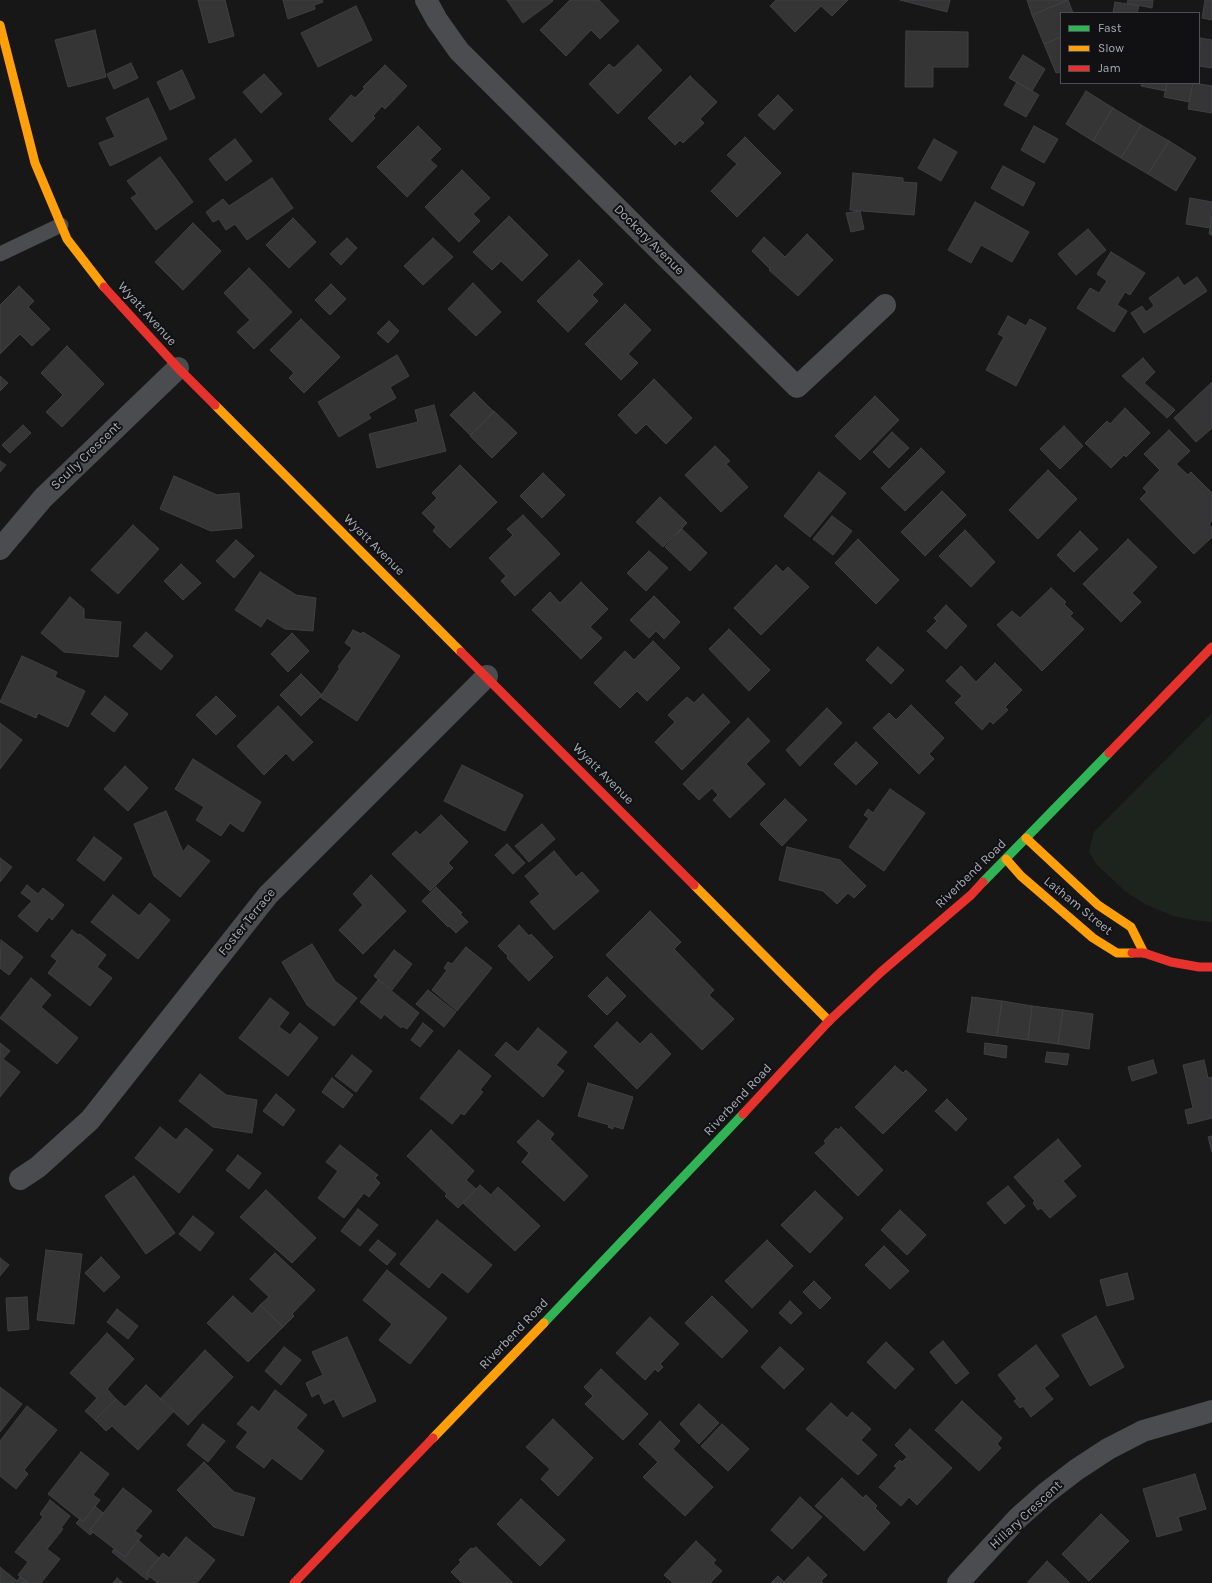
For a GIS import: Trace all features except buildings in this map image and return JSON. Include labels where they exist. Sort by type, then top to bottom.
[{"type":"main road","name":"Wyatt Avenue","points":[[0,25],[35,163],[67,239],[96,278],[178,368],[487,676],[829,1021]]},
{"type":"main road","name":"Riverbend Road","points":[[294,1583],[660,1202],[829,1021],[880,972],[971,895],[1212,647]]},
{"type":"main road","name":"Latham Street","points":[[1026,838],[1098,905],[1114,918],[1131,927],[1144,953]]},
{"type":"main road","name":"Latham Street","points":[[1006,859],[1026,881],[1093,938],[1118,953],[1144,953],[1171,962],[1199,967],[1212,967]]},
{"type":"street","name":"Dockery Avenue","points":[[426,0],[437,20],[459,51],[797,387],[885,305]]},
{"type":"street","name":"Scully Crescent","points":[[0,549],[43,498],[178,368]]},
{"type":"street","name":"Foster Terrace","points":[[20,1179],[38,1167],[90,1120],[268,895],[487,676]]},
{"type":"street","name":"Hillary Crescent","points":[[958,1583],[1018,1518],[1046,1493],[1076,1470],[1108,1449],[1143,1431],[1212,1411]]},
{"type":"lane","points":[[0,254],[61,225]]},
{"type":"shaded area","points":[[1212,713],[1212,922],[1173,916],[1147,905],[1126,892],[1096,864],[1089,851],[1094,832]]},
{"type":"traffic: fast","points":[[983,882],[1109,753]]},
{"type":"traffic: fast","points":[[544,1323],[743,1114]]},
{"type":"traffic: slow","points":[[0,25],[35,163],[67,239],[104,287]]},
{"type":"traffic: slow","points":[[215,405],[461,652]]},
{"type":"traffic: slow","points":[[1026,838],[1098,905],[1131,927],[1144,953]]},
{"type":"traffic: slow","points":[[1006,859],[1021,876],[1093,938],[1117,953],[1132,953]]},
{"type":"traffic: slow","points":[[694,885],[829,1021]]},
{"type":"traffic: slow","points":[[433,1438],[544,1323]]},
{"type":"traffic: jam","points":[[104,287],[178,368],[215,405]]},
{"type":"traffic: jam","points":[[1109,753],[1212,647]]},
{"type":"traffic: jam","points":[[461,652],[694,885]]},
{"type":"traffic: jam","points":[[743,1114],[829,1021],[881,972],[971,895],[983,882]]},
{"type":"traffic: jam","points":[[1132,953],[1144,953],[1171,962],[1199,967],[1212,967]]},
{"type":"traffic: jam","points":[[294,1583],[433,1438]]}]
